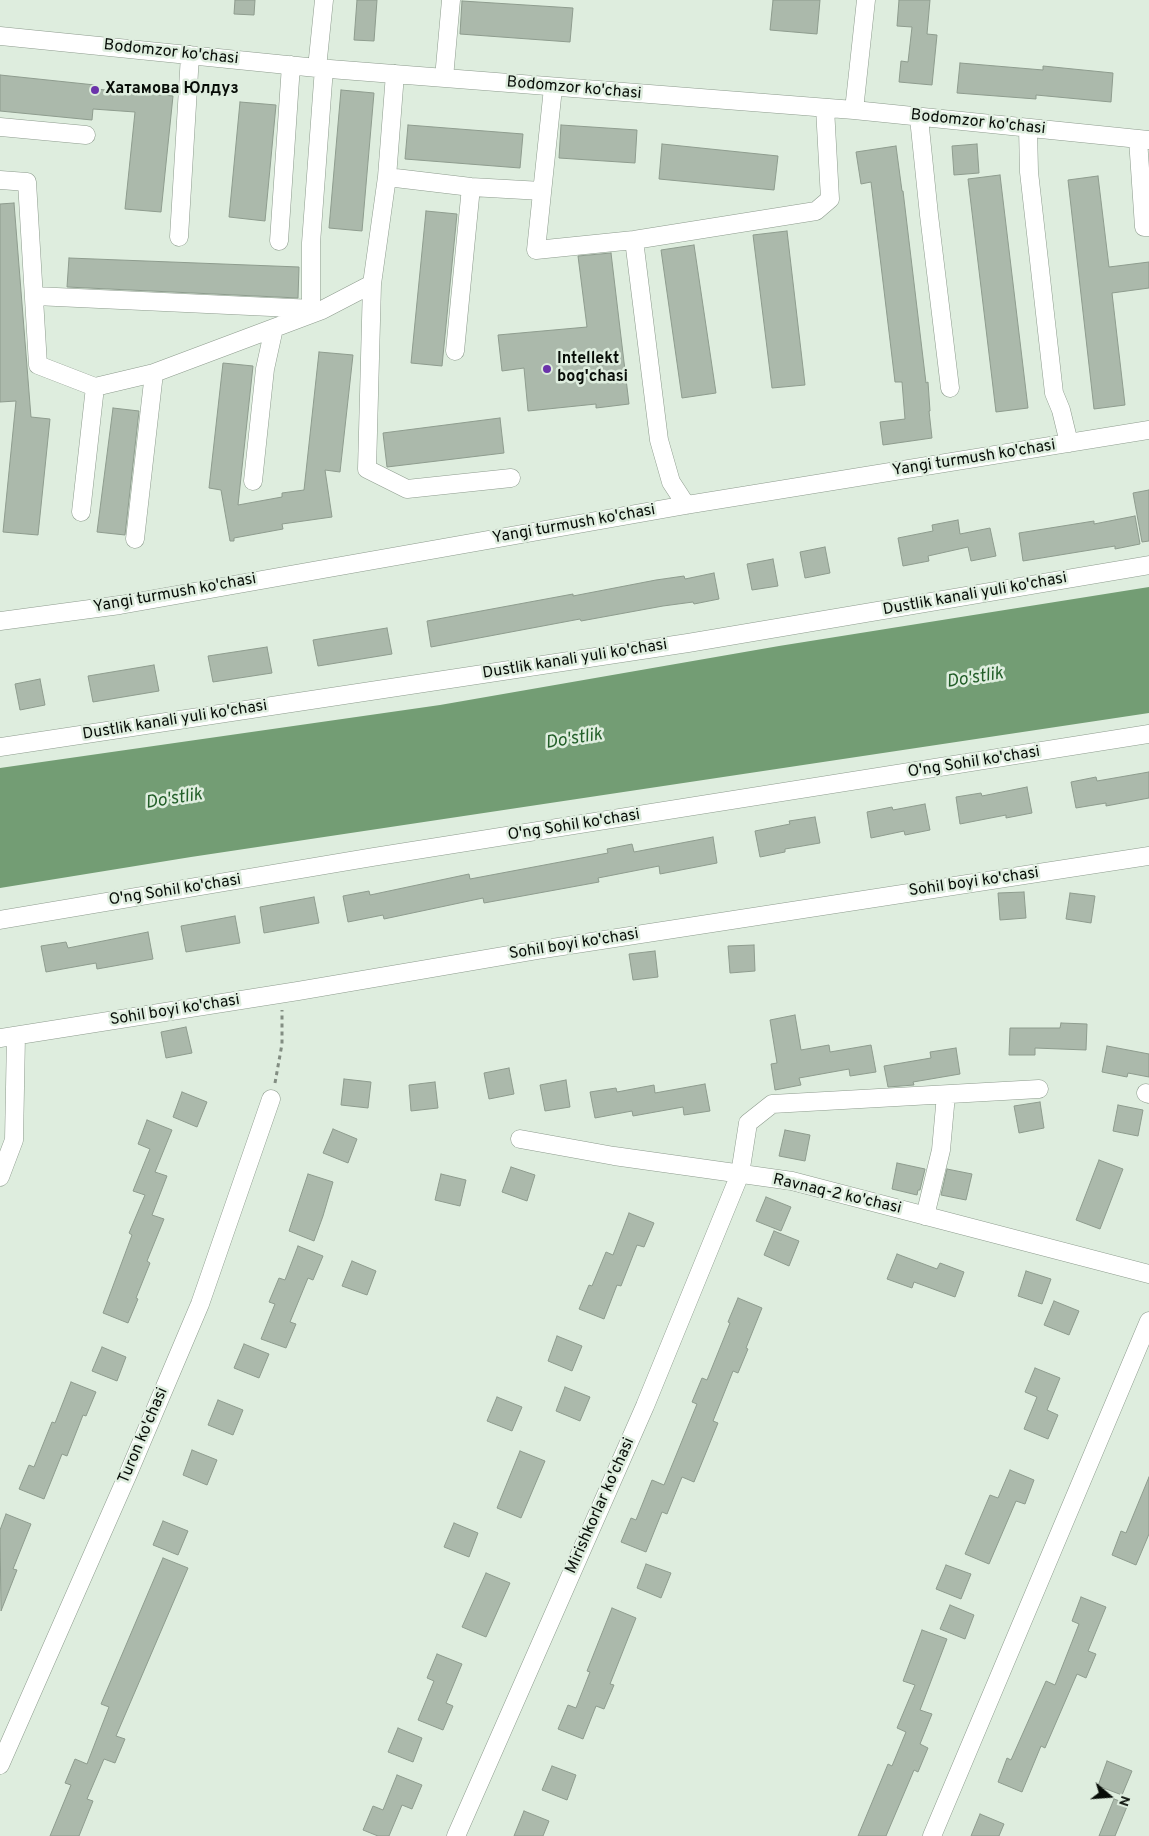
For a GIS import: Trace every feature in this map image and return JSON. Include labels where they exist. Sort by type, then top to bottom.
[{"type":"street","points":[[316,309],[311,243],[324,0]]},
{"type":"street","points":[[444,78],[451,0]]},
{"type":"street","points":[[854,110],[866,0]]},
{"type":"street","name":"Bodomzor ko'chasi","points":[[0,36],[320,68],[553,88],[854,110],[1144,140]]},
{"type":"street","points":[[179,237],[190,55]]},
{"type":"street","points":[[279,241],[291,65]]},
{"type":"street","points":[[395,74],[387,177],[372,284],[367,469],[407,489],[512,478]]},
{"type":"street","points":[[553,88],[536,250],[634,240],[816,211],[830,199],[825,108]]},
{"type":"street","points":[[919,118],[950,388]]},
{"type":"street","points":[[0,127],[86,135]]},
{"type":"street","points":[[1028,128],[1030,172],[1054,392],[1061,410],[1069,443]]},
{"type":"street","points":[[1144,140],[1144,227],[1149,227]]},
{"type":"street","points":[[387,177],[471,186],[542,190]]},
{"type":"street","points":[[0,180],[27,182],[38,365],[95,387],[154,373],[274,328],[372,284]]},
{"type":"street","points":[[455,352],[471,186]]},
{"type":"street","points":[[634,240],[659,440],[671,482],[686,505]]},
{"type":"street","points":[[35,296],[316,309]]},
{"type":"street","points":[[253,481],[265,369],[274,328]]},
{"type":"street","points":[[135,539],[154,373]]},
{"type":"street","points":[[80,512],[95,387]]},
{"type":"street","name":"Yangi turmush ko'chasi","points":[[0,621],[120,605],[686,505],[1149,430]]},
{"type":"street","name":"Dustlik kanali yuli ko'chasi","points":[[0,747],[688,644],[1149,565]]},
{"type":"street","name":"O'ng Sohil ko'chasi","points":[[0,920],[373,857],[1149,734]]},
{"type":"street","name":"Sohil boyi ko'chasi","points":[[8,1037],[282,994],[538,950],[1149,856]]},
{"type":"street","points":[[0,1177],[14,1140],[8,1037]]},
{"type":"street","name":"Mirishkorlar ko'chasi","points":[[456,1836],[644,1406],[740,1174],[748,1123],[772,1104],[1039,1089]]},
{"type":"street","points":[[924,1216],[941,1150],[946,1095]]},
{"type":"street","name":"Turon ko'chasi","points":[[0,1765],[128,1474],[200,1304],[271,1099]]},
{"type":"street","name":"Ravnaq-2 ko'chasi","points":[[520,1139],[614,1156],[792,1181],[1149,1274]]},
{"type":"street","points":[[932,1836],[1149,1321]]},
{"type":"path","points":[[271,1099],[282,1044],[282,994]]},
{"type":"water","name":"Do'stlik","points":[[1149,587],[1149,713],[191,857],[0,888],[0,768],[440,705],[779,646]]},
{"type":"building","points":[[235,0],[255,0],[254,15],[234,14]]},
{"type":"building","points":[[357,0],[377,0],[374,41],[354,40]]},
{"type":"building","points":[[773,0],[820,0],[817,34],[770,30]]},
{"type":"building","points":[[899,0],[930,0],[927,34],[937,35],[932,85],[899,82],[901,61],[908,62],[912,27],[897,26]]},
{"type":"building","points":[[462,1],[573,8],[570,42],[460,34]]},
{"type":"building","points":[[960,63],[1043,70],[1043,66],[1113,73],[1111,102],[1036,95],[1036,99],[957,93]]},
{"type":"building","points":[[0,75],[95,85],[95,89],[173,96],[161,212],[125,209],[135,112],[93,109],[92,120],[0,111]]},
{"type":"building","points":[[341,90],[374,93],[362,231],[329,228]]},
{"type":"building","points":[[240,102],[276,105],[265,221],[229,217]]},
{"type":"building","points":[[408,125],[523,134],[520,168],[405,159]]},
{"type":"building","points":[[561,125],[637,130],[635,163],[559,158]]},
{"type":"building","points":[[662,144],[778,156],[774,190],[659,179]]},
{"type":"building","points":[[977,144],[979,173],[954,175],[952,146]]},
{"type":"building","points":[[896,146],[926,383],[928,382],[932,438],[883,445],[880,422],[905,419],[902,382],[895,382],[871,182],[861,184],[856,152]]},
{"type":"building","points":[[1000,175],[1028,408],[996,412],[968,179]]},
{"type":"building","points":[[1098,176],[1109,267],[1149,262],[1149,288],[1112,293],[1125,405],[1094,409],[1068,180]]},
{"type":"building","points":[[14,203],[31,417],[50,419],[38,535],[3,532],[16,401],[0,402],[0,204]]},
{"type":"building","points":[[426,211],[457,214],[442,366],[411,363]]},
{"type":"building","points":[[787,231],[805,385],[772,388],[753,235]]},
{"type":"building","points":[[694,245],[716,393],[682,398],[661,250]]},
{"type":"building","points":[[611,253],[629,404],[596,408],[596,404],[528,411],[524,368],[502,371],[498,335],[587,327],[578,256]]},
{"type":"building","points":[[69,258],[299,267],[298,298],[67,287]]},
{"type":"building","points":[[319,352],[353,355],[340,472],[325,470],[332,517],[282,524],[283,529],[234,538],[234,541],[230,541],[221,490],[209,488],[223,363],[253,366],[238,505],[282,497],[282,493],[304,490]]},
{"type":"building","points":[[113,408],[139,411],[125,535],[97,532]]},
{"type":"building","points":[[500,418],[504,453],[387,467],[383,433]]},
{"type":"building","points":[[1149,490],[1149,541],[1142,542],[1133,493]]},
{"type":"building","points":[[1135,516],[1140,544],[1115,549],[1115,546],[1023,561],[1019,533],[1094,521],[1094,524]]},
{"type":"building","points":[[958,520],[960,534],[990,528],[996,556],[971,561],[968,547],[928,556],[929,561],[903,566],[898,538],[933,531],[932,525]]},
{"type":"building","points":[[825,547],[830,573],[805,578],[800,552]]},
{"type":"building","points":[[773,559],[778,586],[752,590],[747,564]]},
{"type":"building","points":[[714,573],[719,599],[694,604],[693,602],[663,606],[581,621],[580,619],[431,647],[427,621],[656,580],[684,576],[685,579]]},
{"type":"building","points":[[387,628],[392,654],[318,666],[313,640]]},
{"type":"building","points":[[267,647],[272,673],[213,682],[208,656]]},
{"type":"building","points":[[154,665],[159,691],[93,702],[88,676]]},
{"type":"building","points":[[40,679],[45,705],[20,710],[15,684]]},
{"type":"building","points":[[1149,772],[1149,798],[1106,806],[1106,803],[1076,808],[1071,782],[1096,777],[1097,781]]},
{"type":"building","points":[[1027,787],[1032,813],[1006,818],[1006,815],[960,824],[956,797],[981,793],[982,796]]},
{"type":"building","points":[[925,804],[930,830],[905,835],[904,831],[871,838],[867,812],[892,807],[893,810]]},
{"type":"building","points":[[815,817],[820,843],[785,849],[785,852],[760,857],[755,831],[790,824],[789,821]]},
{"type":"building","points":[[713,837],[717,863],[660,874],[659,866],[598,878],[599,882],[484,903],[483,898],[384,919],[383,915],[348,922],[343,896],[369,891],[370,895],[469,874],[470,879],[608,853],[607,849],[632,844],[634,852]]},
{"type":"building","points":[[1024,892],[1026,918],[1000,920],[998,893]]},
{"type":"building","points":[[1070,893],[1095,896],[1091,923],[1066,919]]},
{"type":"building","points":[[314,897],[319,923],[264,933],[260,907]]},
{"type":"building","points":[[235,916],[240,943],[186,952],[181,926]]},
{"type":"building","points":[[148,932],[153,959],[97,969],[96,963],[46,972],[41,946],[66,942],[68,948]]},
{"type":"building","points":[[754,945],[755,971],[730,973],[728,946]]},
{"type":"building","points":[[655,951],[658,977],[633,980],[629,954]]},
{"type":"building","points":[[795,1015],[801,1050],[829,1045],[830,1052],[871,1045],[876,1072],[850,1076],[849,1069],[799,1078],[801,1085],[775,1090],[771,1064],[777,1063],[770,1020]]},
{"type":"building","points":[[1061,1023],[1087,1024],[1086,1050],[1035,1048],[1035,1055],[1009,1055],[1010,1028],[1060,1028]]},
{"type":"building","points":[[186,1027],[192,1053],[166,1058],[161,1032]]},
{"type":"building","points":[[1107,1046],[1149,1054],[1149,1077],[1128,1073],[1127,1077],[1102,1072]]},
{"type":"building","points":[[956,1048],[960,1074],[913,1082],[914,1085],[888,1087],[884,1066],[931,1058],[930,1052]]},
{"type":"building","points":[[509,1068],[514,1094],[489,1099],[484,1073]]},
{"type":"building","points":[[344,1079],[371,1082],[368,1108],[341,1105]]},
{"type":"building","points":[[566,1080],[570,1107],[545,1111],[540,1085]]},
{"type":"building","points":[[435,1082],[438,1108],[411,1111],[409,1085]]},
{"type":"building","points":[[705,1084],[710,1111],[684,1115],[683,1107],[633,1116],[632,1111],[595,1118],[590,1092],[616,1088],[617,1092],[654,1085],[655,1093]]},
{"type":"building","points":[[182,1092],[207,1102],[197,1127],[173,1117]]},
{"type":"building","points":[[1040,1102],[1044,1128],[1019,1133],[1014,1106]]},
{"type":"building","points":[[1118,1105],[1143,1110],[1138,1136],[1113,1131]]},
{"type":"building","points":[[147,1120],[172,1130],[155,1172],[167,1176],[152,1215],[164,1219],[147,1261],[150,1263],[128,1323],[103,1313],[132,1235],[129,1233],[145,1195],[133,1191],[150,1149],[138,1144]]},
{"type":"building","points":[[333,1129],[357,1139],[348,1163],[323,1153]]},
{"type":"building","points":[[785,1130],[810,1135],[805,1161],[779,1156]]},
{"type":"building","points":[[1099,1160],[1123,1169],[1100,1229],[1076,1220]]},
{"type":"building","points":[[897,1163],[925,1169],[917,1195],[892,1189]]},
{"type":"building","points":[[511,1167],[535,1175],[527,1201],[502,1192]]},
{"type":"building","points":[[947,1169],[972,1174],[966,1200],[941,1195]]},
{"type":"building","points":[[308,1174],[333,1182],[314,1241],[289,1231]]},
{"type":"building","points":[[441,1174],[466,1180],[460,1206],[435,1200]]},
{"type":"building","points":[[766,1197],[791,1207],[781,1231],[756,1221]]},
{"type":"building","points":[[629,1213],[654,1223],[644,1247],[637,1245],[621,1286],[617,1285],[604,1319],[579,1309],[589,1285],[592,1286],[606,1252],[613,1255]]},
{"type":"building","points":[[774,1231],[799,1241],[789,1266],[764,1255]]},
{"type":"building","points":[[298,1246],[323,1256],[313,1280],[308,1278],[290,1322],[296,1324],[286,1348],[261,1339],[275,1304],[269,1302],[279,1278],[285,1280]]},
{"type":"building","points":[[897,1254],[937,1269],[940,1263],[964,1272],[955,1297],[914,1282],[912,1288],[887,1279]]},
{"type":"building","points":[[352,1261],[376,1271],[367,1295],[342,1286]]},
{"type":"building","points":[[1026,1271],[1051,1279],[1042,1304],[1018,1296]]},
{"type":"building","points":[[738,1298],[762,1308],[738,1373],[733,1371],[713,1421],[718,1423],[694,1482],[682,1477],[667,1514],[662,1512],[646,1552],[621,1542],[631,1518],[636,1520],[652,1480],[664,1485],[697,1404],[692,1402],[702,1378],[707,1380]]},
{"type":"building","points":[[1054,1301],[1079,1311],[1069,1335],[1044,1325]]},
{"type":"building","points":[[557,1336],[582,1346],[572,1371],[548,1361]]},
{"type":"building","points":[[244,1344],[269,1354],[259,1378],[234,1368]]},
{"type":"building","points":[[102,1347],[126,1357],[117,1381],[92,1371]]},
{"type":"building","points":[[1035,1368],[1060,1378],[1047,1410],[1058,1415],[1048,1439],[1024,1429],[1037,1397],[1025,1392]]},
{"type":"building","points":[[71,1382],[96,1392],[86,1416],[83,1415],[67,1456],[62,1454],[44,1499],[19,1489],[29,1465],[34,1467],[52,1422],[55,1423]]},
{"type":"building","points":[[565,1387],[590,1397],[580,1421],[556,1411]]},
{"type":"building","points":[[497,1397],[522,1407],[512,1431],[487,1421]]},
{"type":"building","points":[[218,1400],[243,1410],[233,1435],[208,1425]]},
{"type":"building","points":[[192,1450],[217,1460],[207,1485],[183,1475]]},
{"type":"building","points":[[520,1451],[545,1461],[521,1518],[497,1508]]},
{"type":"building","points":[[1010,1470],[1034,1480],[1025,1504],[1016,1501],[989,1564],[965,1554],[990,1495],[998,1498]]},
{"type":"building","points":[[1149,1477],[1149,1534],[1136,1565],[1112,1555],[1121,1531],[1126,1533]]},
{"type":"building","points":[[6,1514],[31,1524],[13,1569],[17,1570],[1,1611],[0,1530]]},
{"type":"building","points":[[163,1521],[188,1531],[178,1555],[153,1545]]},
{"type":"building","points":[[454,1523],[478,1533],[469,1557],[444,1547]]},
{"type":"building","points":[[163,1558],[188,1568],[116,1736],[125,1739],[115,1763],[104,1759],[87,1799],[93,1801],[79,1836],[50,1836],[71,1785],[65,1783],[75,1759],[87,1764],[109,1707],[101,1704]]},
{"type":"building","points":[[646,1564],[671,1573],[661,1598],[637,1588]]},
{"type":"building","points":[[946,1565],[971,1574],[961,1599],[936,1589]]},
{"type":"building","points":[[486,1573],[510,1583],[486,1637],[462,1627]]},
{"type":"building","points":[[1081,1597],[1106,1607],[1088,1651],[1096,1654],[1086,1678],[1077,1674],[1045,1748],[1041,1746],[1022,1792],[998,1782],[1007,1758],[1011,1760],[1046,1681],[1055,1685],[1079,1624],[1072,1621]]},
{"type":"building","points":[[950,1605],[974,1615],[965,1639],[940,1629]]},
{"type":"building","points":[[612,1608],[636,1618],[610,1684],[614,1685],[604,1709],[596,1706],[583,1739],[558,1729],[568,1705],[576,1708],[590,1672],[587,1671]]},
{"type":"building","points":[[922,1630],[947,1639],[920,1710],[932,1714],[920,1744],[928,1748],[918,1772],[914,1770],[886,1836],[858,1836],[888,1764],[892,1766],[906,1732],[897,1728],[915,1685],[903,1681]]},
{"type":"building","points":[[437,1654],[462,1664],[446,1703],[453,1706],[443,1730],[418,1720],[434,1681],[427,1678]]},
{"type":"building","points":[[398,1728],[422,1738],[413,1762],[388,1752]]},
{"type":"building","points":[[1107,1761],[1132,1771],[1122,1795],[1098,1786]]},
{"type":"building","points":[[552,1766],[576,1775],[567,1800],[542,1790]]},
{"type":"building","points":[[397,1775],[422,1785],[412,1809],[402,1805],[389,1836],[378,1836],[363,1830],[373,1806],[383,1810]]},
{"type":"building","points":[[1114,1799],[1128,1804],[1115,1836],[1099,1836]]},
{"type":"building","points":[[524,1811],[549,1821],[543,1836],[514,1836]]},
{"type":"building","points":[[980,1814],[1004,1824],[999,1836],[971,1836]]},
{"type":"place","name":"Хатамова Юлдуз","points":[[95,90]]},
{"type":"place","name":"Intellekt bog'chasi","points":[[547,369]]}]
